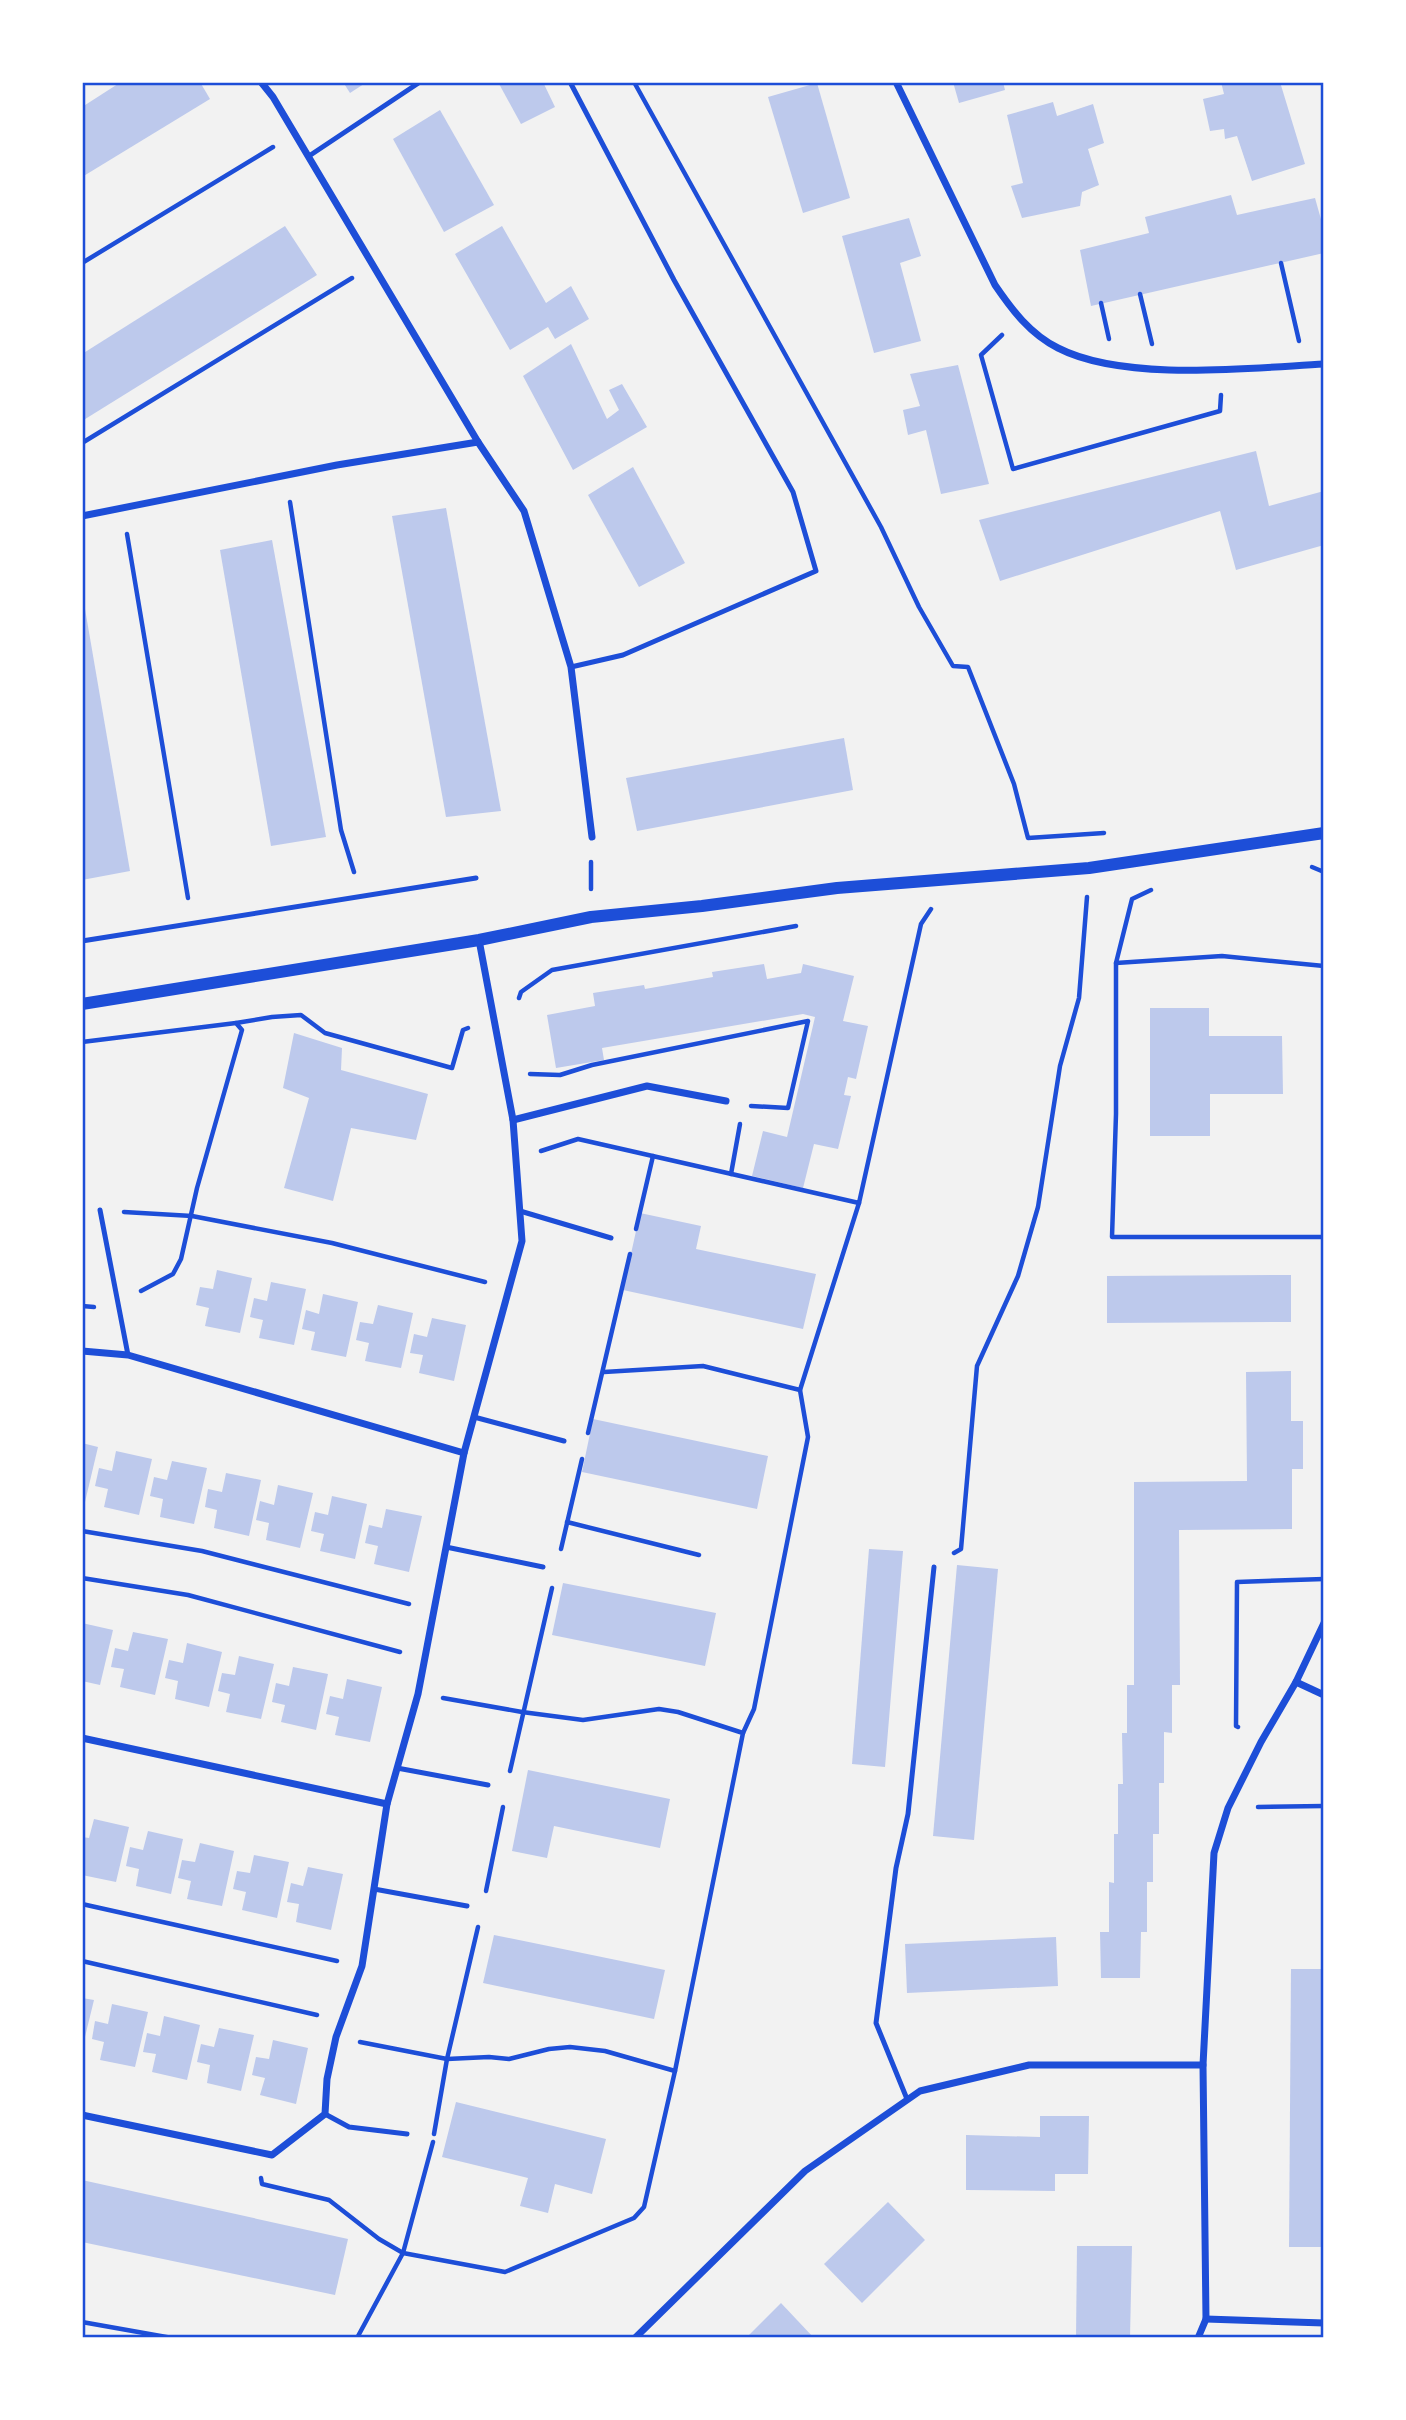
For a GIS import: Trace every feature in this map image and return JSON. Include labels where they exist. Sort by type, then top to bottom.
[{"type":"street","points":[[261,82],[309,156],[478,442],[524,511],[571,667],[592,837]]},
{"type":"street","points":[[896,82],[995,285],[1012,311],[1033,331],[1058,348],[1086,359],[1140,368],[1223,369],[1324,364]]},
{"type":"street","points":[[82,516],[285,475],[478,442]]},
{"type":"street","points":[[82,1004],[479,940],[591,917],[837,888],[1089,868],[1324,832]]},
{"type":"street","points":[[82,2115],[272,2155],[325,2114],[327,2079],[336,2037],[362,1966],[387,1804],[418,1694],[464,1453],[523,1241],[513,1120],[479,940]]},
{"type":"street","points":[[513,1120],[647,1086],[726,1101]]},
{"type":"street","points":[[82,1351],[128,1355],[464,1453]]},
{"type":"street","points":[[1198,2338],[1206,2319],[1203,2065],[1214,1853],[1228,1808],[1261,1742],[1296,1682],[1324,1623]]},
{"type":"street","points":[[1296,1682],[1324,1695]]},
{"type":"street","points":[[82,1738],[387,1804]]},
{"type":"street","points":[[635,2338],[805,2171],[920,2091],[1030,2065],[1203,2065]]},
{"type":"street","points":[[1206,2319],[1324,2323]]},
{"type":"lane","points":[[309,156],[421,82]]},
{"type":"lane","points":[[570,82],[674,280],[793,492],[816,571],[623,655],[571,667]]},
{"type":"lane","points":[[82,941],[475,878]]},
{"type":"lane","points":[[100,1210],[128,1355]]},
{"type":"lane","points":[[520,1211],[611,1238]]},
{"type":"lane","points":[[474,1417],[564,1441]]},
{"type":"lane","points":[[446,1547],[543,1567]]},
{"type":"lane","points":[[907,2099],[876,2023],[896,1868],[908,1814],[934,1567]]},
{"type":"lane","points":[[397,1768],[488,1785]]},
{"type":"lane","points":[[374,1889],[467,1906]]},
{"type":"lane","points":[[325,2114],[349,2127],[407,2133]]},
{"type":"path","points":[[634,82],[881,527],[919,607],[953,666],[968,667],[1014,785],[1028,838],[1107,833]]},
{"type":"path","points":[[82,263],[295,133]]},
{"type":"path","points":[[1281,263],[1304,365]]},
{"type":"path","points":[[82,443],[374,265]]},
{"type":"path","points":[[1140,294],[1157,368]]},
{"type":"path","points":[[1020,319],[981,355],[1013,469],[1220,411],[1223,369]]},
{"type":"path","points":[[285,475],[341,830],[362,896]]},
{"type":"path","points":[[122,508],[192,923]]},
{"type":"path","points":[[591,917],[592,837]]},
{"type":"path","points":[[1301,868],[1314,866],[1324,872]]},
{"type":"path","points":[[934,1567],[961,1549],[977,1366],[1018,1276],[1038,1207],[1060,1066],[1079,998],[1089,868]]},
{"type":"path","points":[[1163,888],[1150,890],[1132,899],[1116,963],[1116,1114],[1112,1237],[1324,1237]]},
{"type":"path","points":[[260,2152],[262,2184],[329,2200],[379,2239],[403,2253],[505,2272],[635,2218],[644,2207],[675,2071],[743,1733],[754,1709],[808,1437],[800,1390],[859,1203],[921,923],[933,907],[919,908]]},
{"type":"path","points":[[517,1001],[521,992],[552,970],[800,925]]},
{"type":"path","points":[[1116,963],[1222,956],[1324,966]]},
{"type":"path","points":[[82,1042],[301,1015],[325,1032],[452,1068],[463,1030],[494,1018]]},
{"type":"path","points":[[525,1061],[529,1074],[560,1075],[592,1065],[808,1020],[788,1108],[743,1106]]},
{"type":"path","points":[[118,1304],[173,1274],[181,1259],[197,1188],[242,1031],[236,1023]]},
{"type":"path","points":[[731,1174],[741,1120]]},
{"type":"path","points":[[517,1159],[578,1139],[859,1203]]},
{"type":"path","points":[[100,1210],[192,1216],[332,1243],[510,1288]]},
{"type":"path","points":[[604,1372],[703,1366],[800,1390]]},
{"type":"path","points":[[567,1522],[699,1555]]},
{"type":"path","points":[[82,1531],[202,1551],[434,1611]]},
{"type":"path","points":[[82,1578],[188,1595],[425,1658]]},
{"type":"path","points":[[1261,1742],[1236,1726],[1237,1582],[1324,1579]]},
{"type":"path","points":[[418,1694],[583,1720],[659,1709],[678,1712],[743,1733]]},
{"type":"path","points":[[509,1774],[522,1712]]},
{"type":"path","points":[[485,1899],[504,1799]]},
{"type":"path","points":[[1228,1808],[1324,1806]]},
{"type":"path","points":[[82,1904],[362,1966]]},
{"type":"path","points":[[357,2338],[403,2253],[429,2165],[447,2060],[479,1924]]},
{"type":"path","points":[[82,1961],[342,2021]]},
{"type":"path","points":[[336,2037],[447,2060],[489,2057],[509,2059],[570,2047],[605,2051],[675,2071]]},
{"type":"path","points":[[82,2322],[172,2338]]},
{"type":"building","points":[[121,82],[200,82],[210,99],[82,177],[82,107]]},
{"type":"building","points":[[343,82],[367,82],[350,93]]},
{"type":"building","points":[[498,82],[543,82],[555,107],[521,124]]},
{"type":"building","points":[[953,82],[1003,82],[1005,90],[959,103]]},
{"type":"building","points":[[1221,82],[1280,82],[1305,164],[1252,181],[1237,136],[1225,139],[1224,129],[1210,131],[1203,99],[1224,94]]},
{"type":"building","points":[[817,83],[850,198],[803,213],[768,97]]},
{"type":"building","points":[[1053,102],[1057,116],[1093,104],[1104,143],[1088,149],[1099,185],[1082,192],[1080,206],[1022,218],[1011,186],[1023,183],[1007,115]]},
{"type":"building","points":[[440,110],[494,205],[444,232],[393,139]]},
{"type":"building","points":[[1231,195],[1237,215],[1315,198],[1324,230],[1324,253],[1091,306],[1080,250],[1149,233],[1145,217]]},
{"type":"building","points":[[909,218],[921,256],[900,263],[921,341],[874,353],[842,236]]},
{"type":"building","points":[[285,226],[317,275],[82,421],[82,354]]},
{"type":"building","points":[[502,226],[546,303],[571,286],[589,319],[555,339],[548,327],[510,350],[455,254]]},
{"type":"building","points":[[571,344],[607,419],[619,410],[609,390],[622,384],[647,427],[573,470],[523,376]]},
{"type":"building","points":[[958,365],[989,484],[941,494],[926,430],[908,435],[903,410],[920,406],[910,374]]},
{"type":"building","points":[[1256,451],[1269,506],[1324,491],[1324,545],[1236,570],[1220,511],[1000,581],[979,520]]},
{"type":"building","points":[[633,467],[685,563],[639,587],[588,495]]},
{"type":"building","points":[[446,508],[501,811],[446,817],[392,516]]},
{"type":"building","points":[[272,540],[326,837],[271,846],[220,550]]},
{"type":"building","points":[[84,603],[130,871],[82,880],[82,604]]},
{"type":"building","points":[[844,738],[853,790],[637,831],[626,778]]},
{"type":"building","points":[[764,964],[767,979],[801,973],[803,964],[854,976],[843,1021],[868,1026],[856,1079],[848,1077],[844,1095],[851,1096],[838,1149],[814,1144],[803,1188],[752,1176],[763,1131],[787,1137],[815,1017],[803,1014],[602,1048],[604,1060],[556,1068],[547,1015],[595,1006],[593,993],[644,985],[645,989],[713,977],[712,972]]},
{"type":"building","points":[[1150,1008],[1209,1008],[1209,1036],[1282,1036],[1283,1094],[1210,1094],[1210,1136],[1150,1136]]},
{"type":"building","points":[[294,1033],[342,1048],[341,1070],[428,1094],[416,1140],[351,1128],[333,1201],[284,1188],[309,1098],[283,1088]]},
{"type":"building","points":[[640,1213],[701,1226],[696,1249],[816,1274],[803,1329],[623,1290]]},
{"type":"building","points":[[217,1270],[252,1278],[240,1333],[205,1326],[209,1308],[196,1305],[200,1287],[213,1289]]},
{"type":"building","points":[[1291,1275],[1291,1322],[1107,1323],[1107,1276]]},
{"type":"building","points":[[271,1282],[306,1289],[294,1345],[259,1338],[263,1320],[250,1317],[254,1298],[267,1301]]},
{"type":"building","points":[[323,1294],[358,1302],[346,1357],[311,1350],[315,1332],[302,1329],[306,1310],[319,1314]]},
{"type":"building","points":[[378,1305],[413,1313],[401,1368],[365,1361],[369,1343],[356,1340],[360,1322],[373,1324]]},
{"type":"building","points":[[432,1318],[466,1325],[454,1381],[419,1373],[423,1355],[410,1353],[414,1334],[427,1337]]},
{"type":"building","points":[[1291,1371],[1291,1421],[1303,1421],[1303,1469],[1292,1469],[1292,1529],[1179,1530],[1180,1685],[1172,1685],[1172,1733],[1164,1732],[1164,1783],[1159,1783],[1159,1834],[1153,1834],[1153,1882],[1147,1882],[1147,1932],[1141,1932],[1140,1978],[1101,1978],[1100,1932],[1109,1932],[1109,1882],[1114,1883],[1114,1834],[1118,1834],[1118,1784],[1123,1784],[1122,1733],[1127,1733],[1127,1685],[1134,1685],[1134,1482],[1247,1481],[1246,1372]]},
{"type":"building","points":[[593,1419],[768,1456],[757,1509],[582,1472]]},
{"type":"building","points":[[82,1443],[98,1447],[85,1502],[82,1501]]},
{"type":"building","points":[[116,1451],[152,1459],[139,1515],[104,1507],[108,1489],[95,1486],[99,1468],[112,1471]]},
{"type":"building","points":[[172,1461],[207,1468],[194,1524],[160,1517],[163,1499],[150,1496],[154,1477],[167,1480]]},
{"type":"building","points":[[226,1473],[261,1480],[249,1536],[214,1528],[217,1510],[205,1507],[208,1489],[222,1492]]},
{"type":"building","points":[[278,1485],[313,1493],[300,1548],[266,1540],[269,1523],[256,1520],[260,1501],[274,1505]]},
{"type":"building","points":[[332,1496],[367,1504],[355,1559],[320,1551],[324,1534],[311,1531],[315,1512],[328,1515]]},
{"type":"building","points":[[386,1509],[422,1516],[409,1572],[374,1564],[378,1546],[365,1543],[369,1525],[382,1528]]},
{"type":"building","points":[[869,1549],[903,1551],[885,1767],[852,1764]]},
{"type":"building","points":[[957,1565],[998,1569],[974,1840],[933,1836]]},
{"type":"building","points":[[563,1583],[716,1613],[705,1666],[552,1635]]},
{"type":"building","points":[[82,1623],[113,1630],[100,1685],[82,1681]]},
{"type":"building","points":[[133,1632],[168,1639],[155,1695],[120,1687],[124,1669],[111,1667],[115,1648],[128,1651]]},
{"type":"building","points":[[187,1643],[222,1652],[209,1707],[175,1699],[178,1681],[165,1678],[169,1660],[183,1663]]},
{"type":"building","points":[[239,1656],[274,1664],[261,1719],[226,1712],[230,1694],[218,1691],[222,1673],[235,1675]]},
{"type":"building","points":[[293,1667],[328,1674],[316,1730],[281,1722],[285,1705],[272,1702],[276,1683],[289,1686]]},
{"type":"building","points":[[347,1679],[382,1687],[370,1742],[335,1735],[339,1717],[326,1714],[330,1696],[343,1699]]},
{"type":"building","points":[[528,1770],[670,1799],[660,1848],[554,1826],[547,1858],[512,1851]]},
{"type":"building","points":[[94,1819],[129,1827],[116,1882],[82,1875],[85,1857],[82,1856],[82,1837],[89,1838]]},
{"type":"building","points":[[148,1831],[183,1839],[171,1894],[136,1886],[139,1869],[126,1866],[130,1847],[143,1850]]},
{"type":"building","points":[[200,1843],[234,1851],[222,1906],[187,1899],[191,1881],[178,1878],[182,1860],[195,1862]]},
{"type":"building","points":[[254,1855],[289,1862],[277,1918],[242,1910],[246,1892],[233,1889],[237,1871],[250,1873]]},
{"type":"building","points":[[308,1867],[343,1874],[331,1930],[296,1922],[299,1904],[287,1902],[291,1883],[303,1886]]},
{"type":"building","points":[[494,1935],[665,1970],[654,2019],[483,1983]]},
{"type":"building","points":[[1056,1937],[1058,1986],[907,1993],[905,1944]]},
{"type":"building","points":[[1291,1969],[1324,1969],[1324,2247],[1289,2247]]},
{"type":"building","points":[[82,1998],[94,2000],[83,2045],[82,2045]]},
{"type":"building","points":[[112,2004],[148,2012],[135,2067],[100,2060],[104,2042],[92,2039],[95,2021],[108,2024]]},
{"type":"building","points":[[164,2016],[200,2025],[187,2080],[152,2072],[156,2054],[143,2052],[147,2033],[160,2036]]},
{"type":"building","points":[[219,2028],[254,2035],[241,2091],[207,2083],[210,2065],[197,2062],[201,2044],[214,2047]]},
{"type":"building","points":[[273,2040],[308,2048],[296,2104],[260,2095],[265,2078],[252,2075],[256,2057],[269,2059]]},
{"type":"building","points":[[456,2102],[606,2139],[592,2194],[555,2184],[548,2213],[520,2206],[528,2178],[442,2157]]},
{"type":"building","points":[[1040,2116],[1089,2116],[1088,2174],[1055,2174],[1055,2191],[966,2190],[966,2135],[1040,2137]]},
{"type":"building","points":[[82,2180],[348,2239],[335,2295],[82,2242]]},
{"type":"building","points":[[888,2202],[925,2240],[862,2303],[824,2264]]},
{"type":"building","points":[[1077,2246],[1132,2246],[1130,2338],[1076,2338]]},
{"type":"building","points":[[781,2303],[814,2338],[746,2338]]}]
